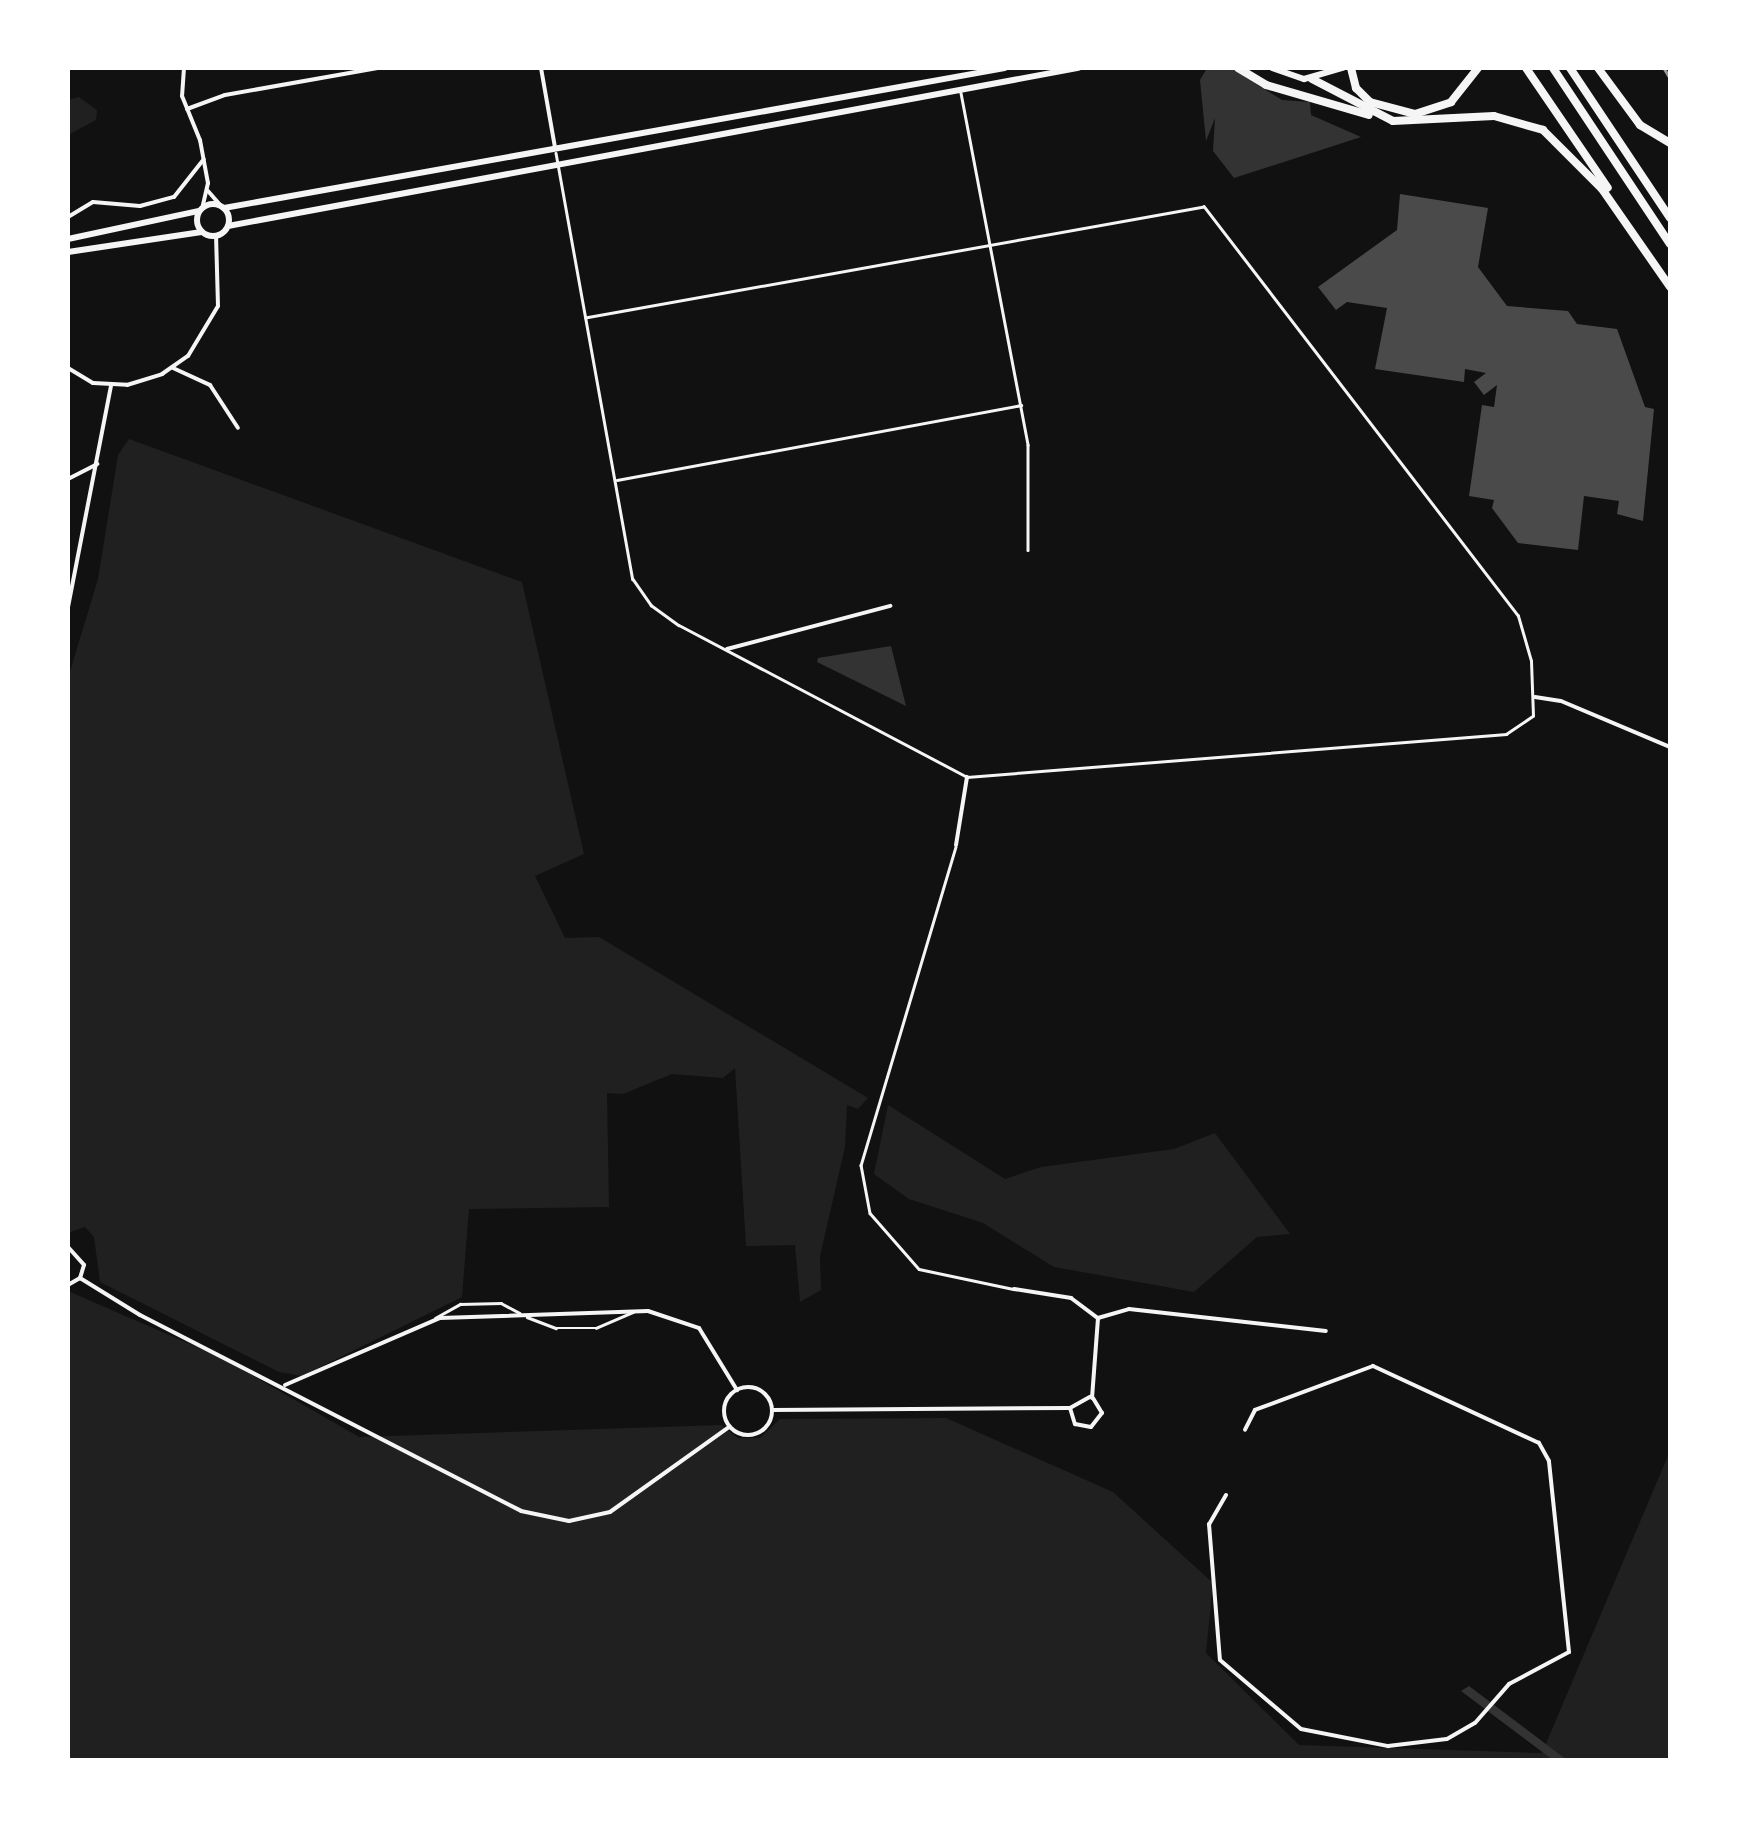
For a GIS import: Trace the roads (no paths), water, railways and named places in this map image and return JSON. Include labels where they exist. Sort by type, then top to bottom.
[{"type":"highway","points":[[1238,68],[1266,85],[1384,118],[1494,116],[1543,130],[1602,188],[1670,286]]},
{"type":"highway","points":[[1350,68],[1356,88],[1370,102],[1416,114],[1450,102],[1478,68]]},
{"type":"highway","points":[[1526,68],[1670,286]]},
{"type":"highway","points":[[1553,68],[1670,244]]},
{"type":"highway","points":[[1570,68],[1670,218]]},
{"type":"highway","points":[[1598,68],[1640,125],[1670,142]]},
{"type":"highway","points":[[1312,79],[1384,118]]},
{"type":"main road","points":[[68,239],[222,206],[555,150],[957,72],[1005,68]]},
{"type":"main road","points":[[68,252],[202,232],[216,236],[228,226],[1078,68]]},
{"type":"main road","points":[[1272,68],[1312,79],[1342,68]]},
{"type":"main road","points":[[222,206],[228,226]]},
{"type":"main road","points":[[201,210],[202,232]]},
{"type":"street","points":[[184,68],[187,110],[204,158],[208,191],[201,210]]},
{"type":"street","points":[[187,110],[225,95],[378,68]]},
{"type":"street","points":[[541,68],[555,150]]},
{"type":"street","points":[[68,217],[92,202],[126,207],[174,197],[204,158]]},
{"type":"street","points":[[208,191],[222,206]]},
{"type":"street","points":[[68,368],[111,386],[173,368],[210,328],[218,306],[216,236]]},
{"type":"street","points":[[173,368],[210,385],[238,428]]},
{"type":"street","points":[[68,607],[111,386]]},
{"type":"street","points":[[68,479],[97,464]]},
{"type":"street","points":[[726,649],[890,606]]},
{"type":"street","points":[[1535,697],[1561,700],[1670,747]]},
{"type":"street","points":[[956,844],[967,777]]},
{"type":"street","points":[[68,1247],[82,1258],[80,1278]]},
{"type":"street","points":[[68,1285],[80,1278]]},
{"type":"street","points":[[80,1278],[140,1315],[285,1385],[521,1511],[570,1521],[610,1512],[654,1486],[729,1427]]},
{"type":"street","points":[[1014,1289],[1071,1298],[1098,1318]]},
{"type":"street","points":[[1098,1318],[1129,1309],[1326,1331]]},
{"type":"street","points":[[285,1385],[430,1321],[634,1312],[675,1315],[699,1328],[737,1390]]},
{"type":"street","points":[[1070,1408],[1075,1424],[1092,1427],[1102,1414],[1092,1398],[1098,1318]]},
{"type":"street","points":[[1226,1495],[1209,1524],[1220,1660],[1302,1728],[1388,1746],[1447,1739],[1475,1724],[1510,1684],[1569,1652],[1549,1461],[1538,1444],[1374,1366],[1254,1410],[1244,1430]]},
{"type":"street","points":[[737,1390],[760,1391],[772,1410],[767,1426],[753,1435],[729,1427],[724,1404],[737,1390]]},
{"type":"street","points":[[772,1410],[1070,1408],[1081,1397],[1092,1398]]},
{"type":"lane","points":[[957,72],[1022,405],[1028,550]]},
{"type":"lane","points":[[555,150],[615,480],[639,592],[662,615],[967,777],[1506,734],[1528,725],[1535,697],[1518,616],[1218,218],[1197,205],[586,318]]},
{"type":"lane","points":[[615,480],[1022,405]]},
{"type":"lane","points":[[956,844],[865,1140],[862,1177],[882,1234],[919,1269],[1014,1289]]},
{"type":"lane","points":[[430,1321],[460,1304],[501,1303],[556,1328],[596,1328],[634,1312]]},
{"type":"tram line","points":[[1664,68],[1670,78]]}]
